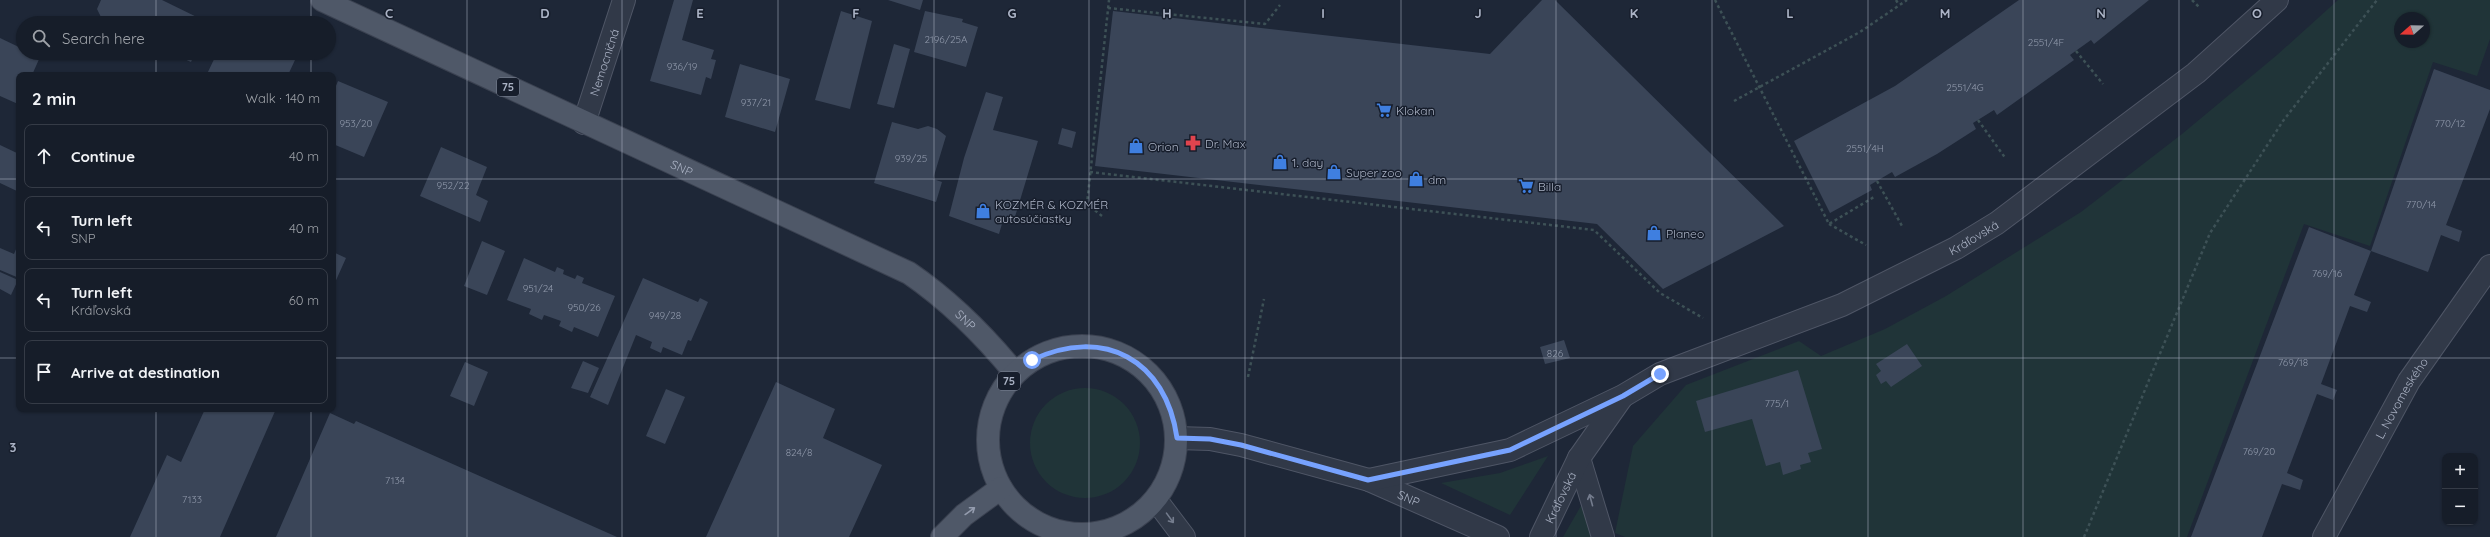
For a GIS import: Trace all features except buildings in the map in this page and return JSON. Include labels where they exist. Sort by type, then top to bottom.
[{"type":"main road","name":"SNP","points":[[322,0],[909,273],[938,293],[965,316],[1016,373]]},
{"type":"main road","name":"75","points":[[1074,346],[1096,346],[1118,352],[1137,363],[1153,378],[1166,396],[1174,416],[1177,438],[1175,460],[1167,481],[1156,500],[1140,516],[1120,527],[1098,534],[1075,535],[1053,530],[1032,521],[1014,506],[1001,488],[992,469],[988,449],[988,428],[993,408],[1002,389],[1016,373],[1032,360],[1053,350],[1074,346]]},
{"type":"main road","points":[[942,537],[964,515],[1001,488]]},
{"type":"street","name":"Nemocničná","points":[[584,123],[624,0]]},
{"type":"street","name":"Kráľovská","points":[[1368,480],[1510,450],[1623,396],[1660,374],[1842,305],[1968,241],[1997,223],[2062,176],[2196,72],[2277,0]]},
{"type":"street","name":"L. Novomeského","points":[[2324,537],[2408,381],[2490,266]]},
{"type":"street","name":"Kráľovská","points":[[1541,537],[1579,458],[1623,396]]},
{"type":"street","name":"SNP","points":[[1177,438],[1210,439],[1241,445],[1368,480],[1498,537]]},
{"type":"street","name":"Kráľovská","points":[[1579,458],[1603,537]]},
{"type":"street","points":[[1156,500],[1184,537]]},
{"type":"path","points":[[1102,216],[1087,204],[1109,0]]},
{"type":"path","points":[[1715,0],[1829,224],[1866,245]]},
{"type":"path","points":[[1896,0],[1899,5]]},
{"type":"path","points":[[1734,101],[1860,32],[1907,0]]},
{"type":"path","points":[[2192,0],[2200,8]]},
{"type":"path","points":[[2084,537],[2210,233],[2283,121],[2377,0]]},
{"type":"path","points":[[1108,8],[1266,24],[1280,5]]},
{"type":"path","points":[[2076,51],[2103,84]]},
{"type":"path","points":[[1978,120],[2006,159]]},
{"type":"path","points":[[1090,172],[1594,230],[1660,293],[1703,318]]},
{"type":"path","points":[[1877,181],[1902,226]]},
{"type":"path","points":[[1829,224],[1874,197]]},
{"type":"path","points":[[1248,377],[1264,299]]},
{"type":"green space","points":[[2338,0],[2490,0],[2490,39],[2477,76],[2433,62],[2370,246],[2304,224],[2187,537],[1625,537],[1615,533],[1633,446],[1686,385],[1799,341],[1821,356],[1885,329],[1946,296],[2081,212],[2182,134],[2277,55]]},
{"type":"green space","points":[[1085,388],[1106,392],[1116,397],[1124,404],[1131,412],[1136,422],[1140,443],[1136,464],[1131,474],[1124,482],[1116,489],[1106,494],[1085,498],[1064,494],[1054,489],[1046,482],[1039,474],[1034,464],[1030,443],[1034,422],[1039,412],[1046,404],[1054,397],[1064,392]]},
{"type":"green space","points":[[1548,456],[1510,515],[1441,483],[1500,473]]},
{"type":"green space","points":[[1582,504],[1592,537],[1563,537]]},
{"type":"place","name":"Klokan","points":[[1384,110]]},
{"type":"place","name":"Dr. Max","points":[[1193,143]]},
{"type":"place","name":"Orion","points":[[1136,146]]},
{"type":"place","name":"1. day","points":[[1280,162]]},
{"type":"place","name":"Super zoo","points":[[1334,172]]},
{"type":"place","name":"dm","points":[[1416,179]]},
{"type":"place","name":"Billa","points":[[1526,186]]},
{"type":"place","name":"KOZMÉR & KOZMÉR autosúčiastky","points":[[983,211]]},
{"type":"place","name":"Planeo","points":[[1654,233]]},
{"type":"route","points":[[1032,360],[1053,350],[1074,346],[1096,346],[1118,352],[1137,363],[1153,378],[1166,396],[1174,416],[1177,438],[1210,439],[1241,445],[1368,480],[1510,450],[1623,396],[1660,374]]}]
